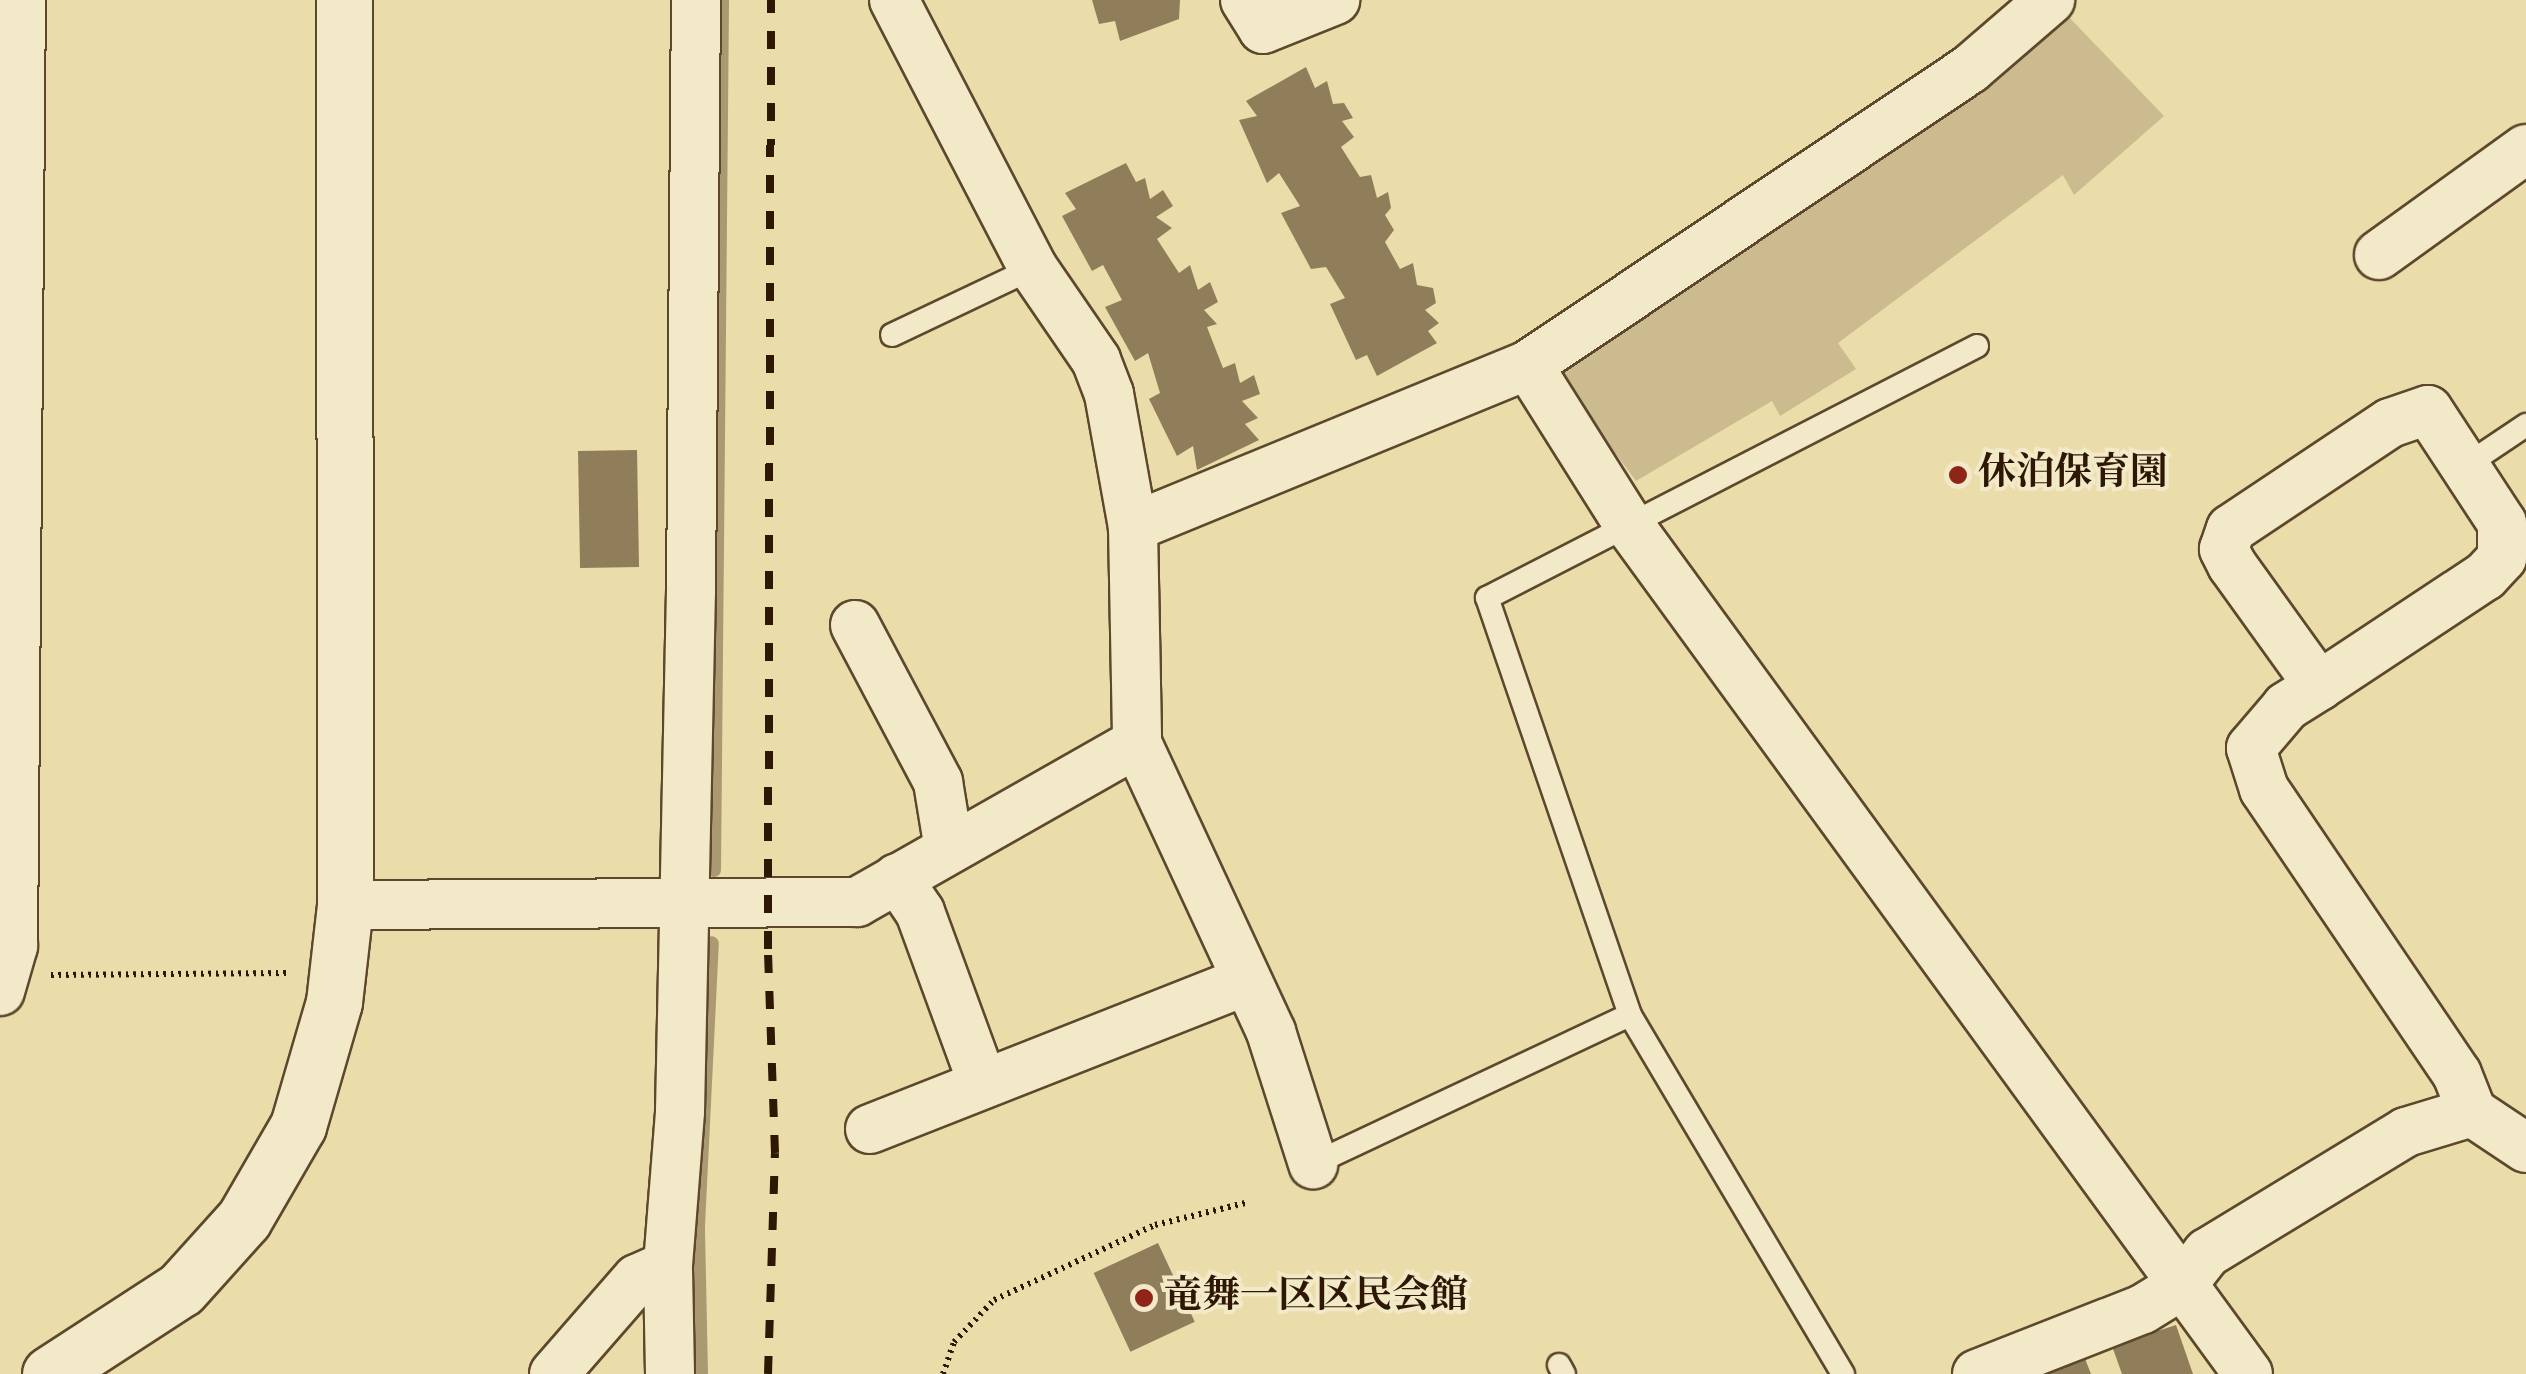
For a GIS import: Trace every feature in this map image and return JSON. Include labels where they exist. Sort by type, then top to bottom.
[{"type":"street","points":[[5,982],[7,452],[21,0]]},
{"type":"street","points":[[50,1374],[181,1289],[273,1176],[315,1080],[334,1002],[345,905],[344,0]]},
{"type":"street","points":[[670,1374],[668,1265],[680,1111],[696,0]]},
{"type":"street","points":[[894,0],[1033,268],[1102,377],[1133,527],[1136,742],[1270,1032],[1313,1164]]},
{"type":"street","points":[[1245,0],[1263,28],[1335,0]]},
{"type":"street","points":[[1133,527],[1528,364],[1970,69],[2050,0]]},
{"type":"street","points":[[2379,255],[2526,148]]},
{"type":"street","points":[[1528,364],[1627,522],[2248,1374]]},
{"type":"street","points":[[2319,686],[2232,565],[2224,548],[2230,529],[2390,423],[2428,410],[2468,464],[2514,542],[2486,576],[2286,708],[2251,748],[2264,788],[2458,1074],[2472,1112],[2526,1148]]},
{"type":"street","points":[[856,626],[938,782],[950,849]]},
{"type":"street","points":[[345,905],[836,906],[898,878],[1136,742]]},
{"type":"street","points":[[898,878],[920,912],[983,1084]]},
{"type":"street","points":[[870,1129],[1246,982]]},
{"type":"street","points":[[1980,1374],[2143,1309],[2182,1285],[2207,1253],[2406,1132],[2472,1112]]},
{"type":"street","points":[[554,1374],[637,1279],[668,1265]]},
{"type":"lane","points":[[892,336],[1033,268]]},
{"type":"lane","points":[[1843,1374],[1630,1015],[1488,598],[1627,522],[1977,346]]},
{"type":"lane","points":[[2468,464],[2526,425]]},
{"type":"lane","points":[[1313,1164],[1630,1015]]},
{"type":"path","points":[[5,982],[301,973]]},
{"type":"path","points":[[943,1374],[954,1342],[994,1300],[1156,1225],[1248,1202]]},
{"type":"shaded area","points":[[2064,12],[2164,116],[2074,195],[2063,175],[1838,343],[1856,369],[1780,416],[1772,401],[1636,481],[1555,372]]},
{"type":"building","points":[[1092,0],[1180,0],[1179,19],[1120,41],[1115,21],[1099,24]]},
{"type":"building","points":[[1306,67],[1315,88],[1327,81],[1333,104],[1344,103],[1353,118],[1342,121],[1354,137],[1341,147],[1360,177],[1371,175],[1377,198],[1388,192],[1391,208],[1385,215],[1394,230],[1385,242],[1400,269],[1413,263],[1417,285],[1433,288],[1436,303],[1425,310],[1439,323],[1428,331],[1437,343],[1377,376],[1367,355],[1356,360],[1330,304],[1345,298],[1326,267],[1311,269],[1281,213],[1300,206],[1279,173],[1267,183],[1239,120],[1257,116],[1246,101]]},
{"type":"building","points":[[1126,163],[1136,182],[1145,178],[1150,199],[1163,190],[1173,206],[1156,217],[1172,228],[1157,239],[1179,273],[1190,265],[1198,290],[1210,282],[1218,302],[1204,310],[1217,324],[1207,327],[1223,368],[1235,363],[1240,383],[1254,375],[1260,394],[1242,401],[1258,418],[1245,424],[1259,440],[1197,470],[1193,446],[1177,456],[1149,399],[1160,393],[1148,353],[1135,361],[1105,307],[1122,300],[1103,265],[1092,271],[1062,216],[1076,209],[1065,193]]},
{"type":"building","points":[[637,450],[639,567],[580,568],[578,451]]},
{"type":"building","name":"竜舞一区区民会館","points":[[1158,1243],[1195,1322],[1130,1352],[1094,1273]]},
{"type":"building","points":[[2176,1325],[2193,1374],[2122,1374],[2112,1346]]},
{"type":"building","points":[[2084,1356],[2091,1374],[2034,1374]]},
{"type":"waterway","points":[[714,870],[722,0]]},
{"type":"waterway","points":[[701,1374],[698,1226],[712,943]]},
{"type":"railway","points":[[768,1374],[775,1153],[768,949],[771,0]]},
{"type":"place","name":"休泊保育園","points":[[1958,475]]},
{"type":"place","name":"竜舞一区区民会館","points":[[1144,1298]]}]
